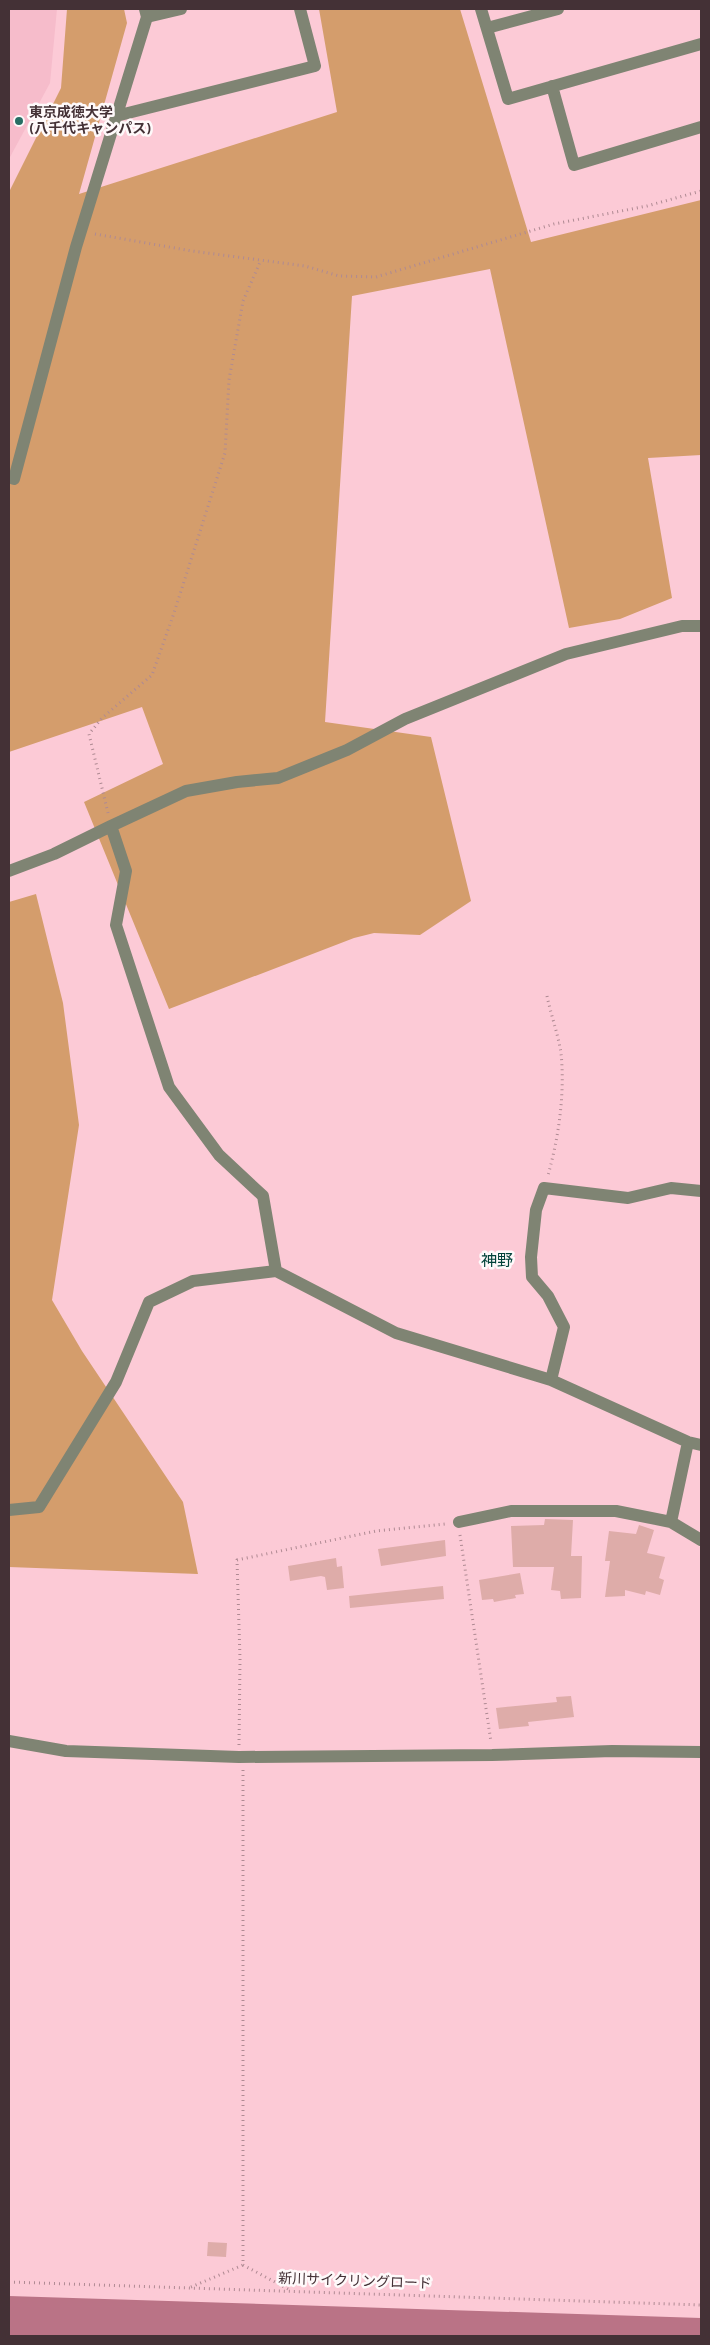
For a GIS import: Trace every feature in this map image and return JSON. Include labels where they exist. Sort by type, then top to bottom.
[{"type":"street","points":[[9,477],[14,479],[80,231],[146,13],[181,9]]},
{"type":"street","points":[[116,116],[314,66],[300,9]]},
{"type":"street","points":[[481,9],[508,99],[701,44]]},
{"type":"street","points":[[487,28],[558,9]]},
{"type":"street","points":[[552,86],[574,165],[701,127]]},
{"type":"street","points":[[9,871],[54,854],[186,791],[237,782],[278,778],[347,750],[405,720],[566,654],[682,626],[701,626]]},
{"type":"street","points":[[111,826],[126,871],[116,925],[169,1087],[219,1155],[263,1196],[276,1271]]},
{"type":"street","points":[[551,1380],[564,1327],[548,1296],[532,1276],[531,1258],[536,1210],[544,1188],[628,1198],[671,1188],[701,1191]]},
{"type":"street","points":[[9,1510],[39,1507],[116,1382],[149,1302],[193,1281],[276,1271],[396,1333],[551,1380],[688,1442],[701,1445]]},
{"type":"street","points":[[671,1522],[688,1442]]},
{"type":"street","points":[[458,1522],[511,1511],[616,1511],[671,1522],[701,1540]]},
{"type":"street","points":[[9,1741],[66,1751],[241,1757],[492,1755],[612,1751],[701,1752]]},
{"type":"path","points":[[80,231],[192,251],[305,266],[339,276],[376,276],[554,224],[648,206],[701,191]]},
{"type":"path","points":[[111,826],[89,734],[102,718],[152,675],[174,613],[225,453],[229,380],[243,301],[261,260]]},
{"type":"path","points":[[544,1188],[554,1155],[563,1079],[560,1050],[547,996]]},
{"type":"path","points":[[243,2265],[241,1757],[237,1560],[376,1531],[458,1522],[492,1755]]},
{"type":"path","points":[[188,2288],[243,2265]]},
{"type":"path","points":[[243,2265],[291,2291]]},
{"type":"path","name":"新川サイクリングロード","points":[[9,2282],[701,2305]]},
{"type":"shaded area","name":"東京成徳大学 (八千代キャンパス)","points":[[9,9],[57,9],[50,83],[9,159]]},
{"type":"shaded area","points":[[67,9],[124,9],[127,23],[79,194],[337,112],[319,9],[460,9],[531,242],[701,200],[701,455],[648,458],[672,598],[620,619],[569,628],[490,269],[352,296],[325,722],[431,737],[471,901],[420,935],[374,933],[354,938],[169,1009],[84,802],[163,764],[142,707],[9,752],[9,192],[61,88]]},
{"type":"shaded area","points":[[36,894],[63,1003],[79,1125],[52,1300],[82,1351],[183,1502],[198,1574],[9,1567],[9,902]]},
{"type":"shaded area","points":[[9,2296],[701,2318],[701,2336],[9,2336]]},
{"type":"building","points":[[545,1519],[573,1520],[571,1556],[582,1556],[581,1598],[561,1599],[560,1591],[551,1590],[554,1567],[513,1567],[511,1526],[544,1525]]},
{"type":"building","points":[[639,1525],[654,1530],[647,1553],[665,1557],[659,1578],[664,1580],[660,1595],[646,1591],[645,1595],[625,1590],[625,1596],[605,1597],[610,1561],[605,1561],[609,1531],[636,1534]]},
{"type":"building","points":[[445,1540],[446,1556],[381,1566],[378,1549]]},
{"type":"building","points":[[336,1558],[337,1567],[342,1566],[344,1588],[327,1590],[325,1577],[321,1576],[290,1581],[288,1566]]},
{"type":"building","points":[[520,1573],[524,1594],[515,1595],[516,1598],[494,1602],[493,1599],[482,1600],[479,1580]]},
{"type":"building","points":[[443,1586],[444,1599],[350,1608],[349,1596]]},
{"type":"building","points":[[571,1696],[574,1717],[528,1722],[529,1726],[499,1729],[496,1708],[557,1702],[556,1697]]},
{"type":"building","points":[[208,2242],[227,2243],[226,2257],[207,2256]]},
{"type":"place","name":"東京成徳大学 (八千代キャンパス)","points":[[19,121]]},
{"type":"district","name":"神野","points":[[497,1262]]}]
